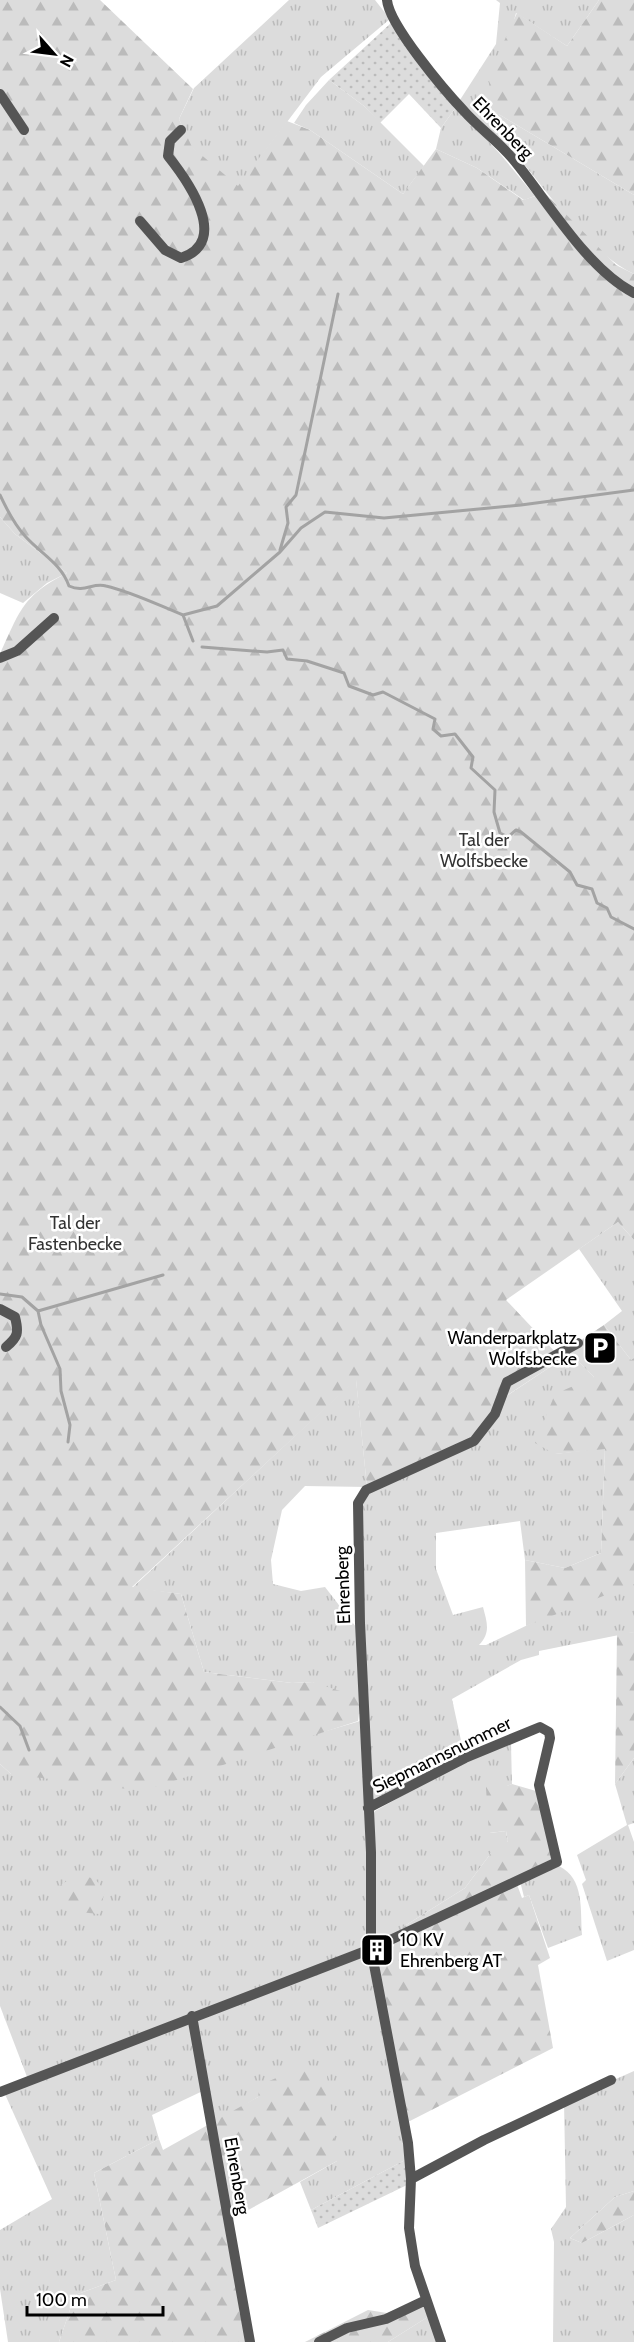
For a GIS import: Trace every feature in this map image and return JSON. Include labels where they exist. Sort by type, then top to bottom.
[{"type":"street","name":"Ehrenberg","points":[[379,0],[387,5],[399,30],[455,101],[514,160],[548,206],[604,270],[634,293]]},
{"type":"street","points":[[0,94],[24,130]]},
{"type":"street","points":[[140,221],[165,250],[181,258],[190,255],[204,237],[207,228],[205,219],[178,169],[168,156],[170,141],[181,130]]},
{"type":"street","points":[[0,658],[17,651],[54,618]]},
{"type":"street","points":[[0,1309],[15,1317],[18,1333],[6,1347]]},
{"type":"street","name":"Ehrenberg","points":[[441,2342],[415,2266],[409,2228],[411,2179],[408,2142],[371,1949],[371,1852],[358,1503],[366,1490],[474,1441],[495,1414],[507,1382],[578,1343]]},
{"type":"street","name":"Siepmannsnummer","points":[[368,1808],[476,1753],[540,1727],[549,1732],[539,1785],[557,1862],[371,1949]]},
{"type":"street","points":[[0,2092],[192,2016],[371,1949]]},
{"type":"street","name":"Ehrenberg","points":[[192,2016],[250,2342]]},
{"type":"street","points":[[411,2179],[611,2080]]},
{"type":"street","points":[[319,2342],[347,2328],[386,2319],[426,2300]]},
{"type":"green space","points":[[0,0],[100,0],[193,89],[179,119],[192,147],[238,186],[287,121],[310,130],[403,194],[436,149],[477,168],[523,200],[545,193],[616,265],[634,274],[634,1240],[618,1222],[506,1300],[558,1355],[604,1325],[631,1360],[634,1358],[634,1584],[526,1626],[525,1560],[565,1568],[601,1553],[605,1449],[555,1454],[535,1443],[555,1394],[594,1377],[578,1361],[559,1361],[500,1400],[472,1443],[367,1487],[356,1380],[132,1587],[181,1594],[204,1672],[292,1683],[313,1682],[361,1698],[358,1721],[143,1791],[11,1774],[0,1764],[0,654],[18,616],[31,597],[67,573],[15,534],[0,517]]},
{"type":"green space","points":[[289,0],[375,0],[390,19],[321,77],[238,187],[191,147],[179,119],[194,88]]},
{"type":"green space","points":[[496,0],[599,0],[567,46],[516,13],[490,109],[634,195],[634,274],[602,253],[558,207],[520,159],[458,103],[496,44],[500,3]]},
{"type":"green space","points":[[599,0],[634,0],[634,195],[490,109],[489,74],[517,13],[567,46]]},
{"type":"green space","points":[[391,23],[456,107],[441,128],[409,94],[380,123],[364,106],[329,80]]},
{"type":"green space","points":[[329,80],[364,106],[424,166],[403,194],[310,130],[294,123],[306,105]]},
{"type":"green space","points":[[456,107],[535,196],[524,200],[477,168],[436,149],[441,128]]},
{"type":"green space","points":[[0,517],[15,534],[67,573],[47,583],[23,603],[0,593]]},
{"type":"green space","points":[[618,1222],[634,1240],[634,1358],[631,1360],[604,1325],[622,1311],[579,1249]]},
{"type":"green space","points":[[559,1361],[578,1361],[594,1377],[555,1454],[605,1448],[601,1553],[565,1568],[525,1560],[520,1521],[436,1533],[436,1569],[453,1615],[483,1607],[487,1631],[479,1645],[486,1645],[536,1621],[634,1583],[634,1632],[539,1651],[539,1655],[521,1660],[452,1699],[465,1759],[368,1812],[371,1950],[407,2159],[311,2210],[300,2182],[337,2161],[258,2097],[213,2124],[207,2089],[152,2115],[159,2139],[94,2173],[116,2280],[75,2295],[59,2342],[8,2342],[0,2289],[0,2230],[52,2199],[4,2092],[29,2082],[0,2006],[0,1764],[11,1774],[285,1743],[367,1719],[313,1682],[292,1683],[204,1672],[181,1594],[132,1588],[356,1379],[367,1487],[305,1486],[282,1510],[271,1560],[273,1584],[301,1591],[325,1587],[356,1627],[360,1510],[373,1485]]},
{"type":"green space","points":[[634,1632],[634,1758],[615,1784],[617,1634]]},
{"type":"green space","points":[[511,1744],[512,1784],[507,1786],[490,1833],[506,1831],[508,1843],[491,1853],[465,1888],[403,1927],[403,1930],[375,1942],[372,1817],[375,1811],[466,1760]]},
{"type":"green space","points":[[634,1758],[634,1823],[628,1825],[634,1842],[634,1950],[607,1961],[582,1884],[586,1880],[577,1855],[627,1825],[615,1784]]},
{"type":"green space","points":[[489,1779],[506,1786],[512,1784],[536,1791],[554,1860],[515,1879],[522,1898],[529,1895],[550,1958],[538,1965],[553,2048],[406,2123],[375,1958],[394,1946],[393,1940],[402,1936],[403,1927],[465,1888],[491,1853],[490,1847],[508,1842],[506,1831],[489,1833],[486,1788]]},
{"type":"green space","points":[[559,1866],[573,1879],[580,1896],[582,1935],[548,1948],[529,1895],[524,1897],[520,1881]]},
{"type":"green space","points":[[78,1874],[95,1879],[105,1891],[99,1914],[79,1912],[61,1897],[59,1886]]},
{"type":"green space","points":[[306,2065],[326,2068],[337,2161],[232,2219],[252,2342],[59,2342],[75,2295],[116,2280],[94,2173],[159,2139],[163,2150],[258,2097],[260,2085]]},
{"type":"green space","points":[[634,2071],[634,2191],[615,2197],[570,2238],[582,2243],[634,2215],[634,2342],[553,2342],[554,2242],[551,2229],[566,2207],[564,2102]]},
{"type":"green space","points":[[407,2159],[407,2185],[318,2228],[311,2210]]},
{"type":"green space","points":[[634,2191],[634,2215],[582,2243],[570,2238],[615,2197]]},
{"type":"green space","points":[[424,2298],[434,2313],[388,2342],[305,2342],[368,2310],[387,2313]]},
{"type":"green space","points":[[434,2313],[446,2342],[388,2342]]},
{"type":"waterway","points":[[280,550],[288,523],[286,507],[296,495],[338,294]]},
{"type":"waterway","points":[[183,615],[217,606],[280,552],[301,528],[325,512],[384,518],[521,505],[634,490]]},
{"type":"waterway","points":[[0,495],[17,527],[56,565],[69,586],[75,588],[106,586],[183,615],[193,641]]},
{"type":"waterway","points":[[202,647],[267,652],[283,650],[287,659],[307,661],[344,673],[349,686],[373,695],[383,692],[435,719],[433,729],[441,736],[455,734],[473,757],[471,768],[495,790],[494,812],[500,833],[508,837],[516,830],[521,832],[570,872],[577,885],[592,889],[597,903],[607,908],[611,917],[634,929]]},
{"type":"waterway","points":[[0,1294],[22,1297],[38,1311],[163,1275]]},
{"type":"waterway","points":[[38,1311],[41,1325],[60,1369],[61,1391],[70,1425],[68,1442]]},
{"type":"waterway","points":[[0,1707],[20,1726],[29,1750]]},
{"type":"place","name":"Wanderparkplatz Wolfsbecke","points":[[600,1348]]},
{"type":"place","name":"10 KV Ehrenberg AT","points":[[377,1950]]},
{"type":"park label","name":"Tal der Wolfsbecke","points":[[484,850]]},
{"type":"park label","name":"Tal der Fastenbecke","points":[[75,1233]]}]
